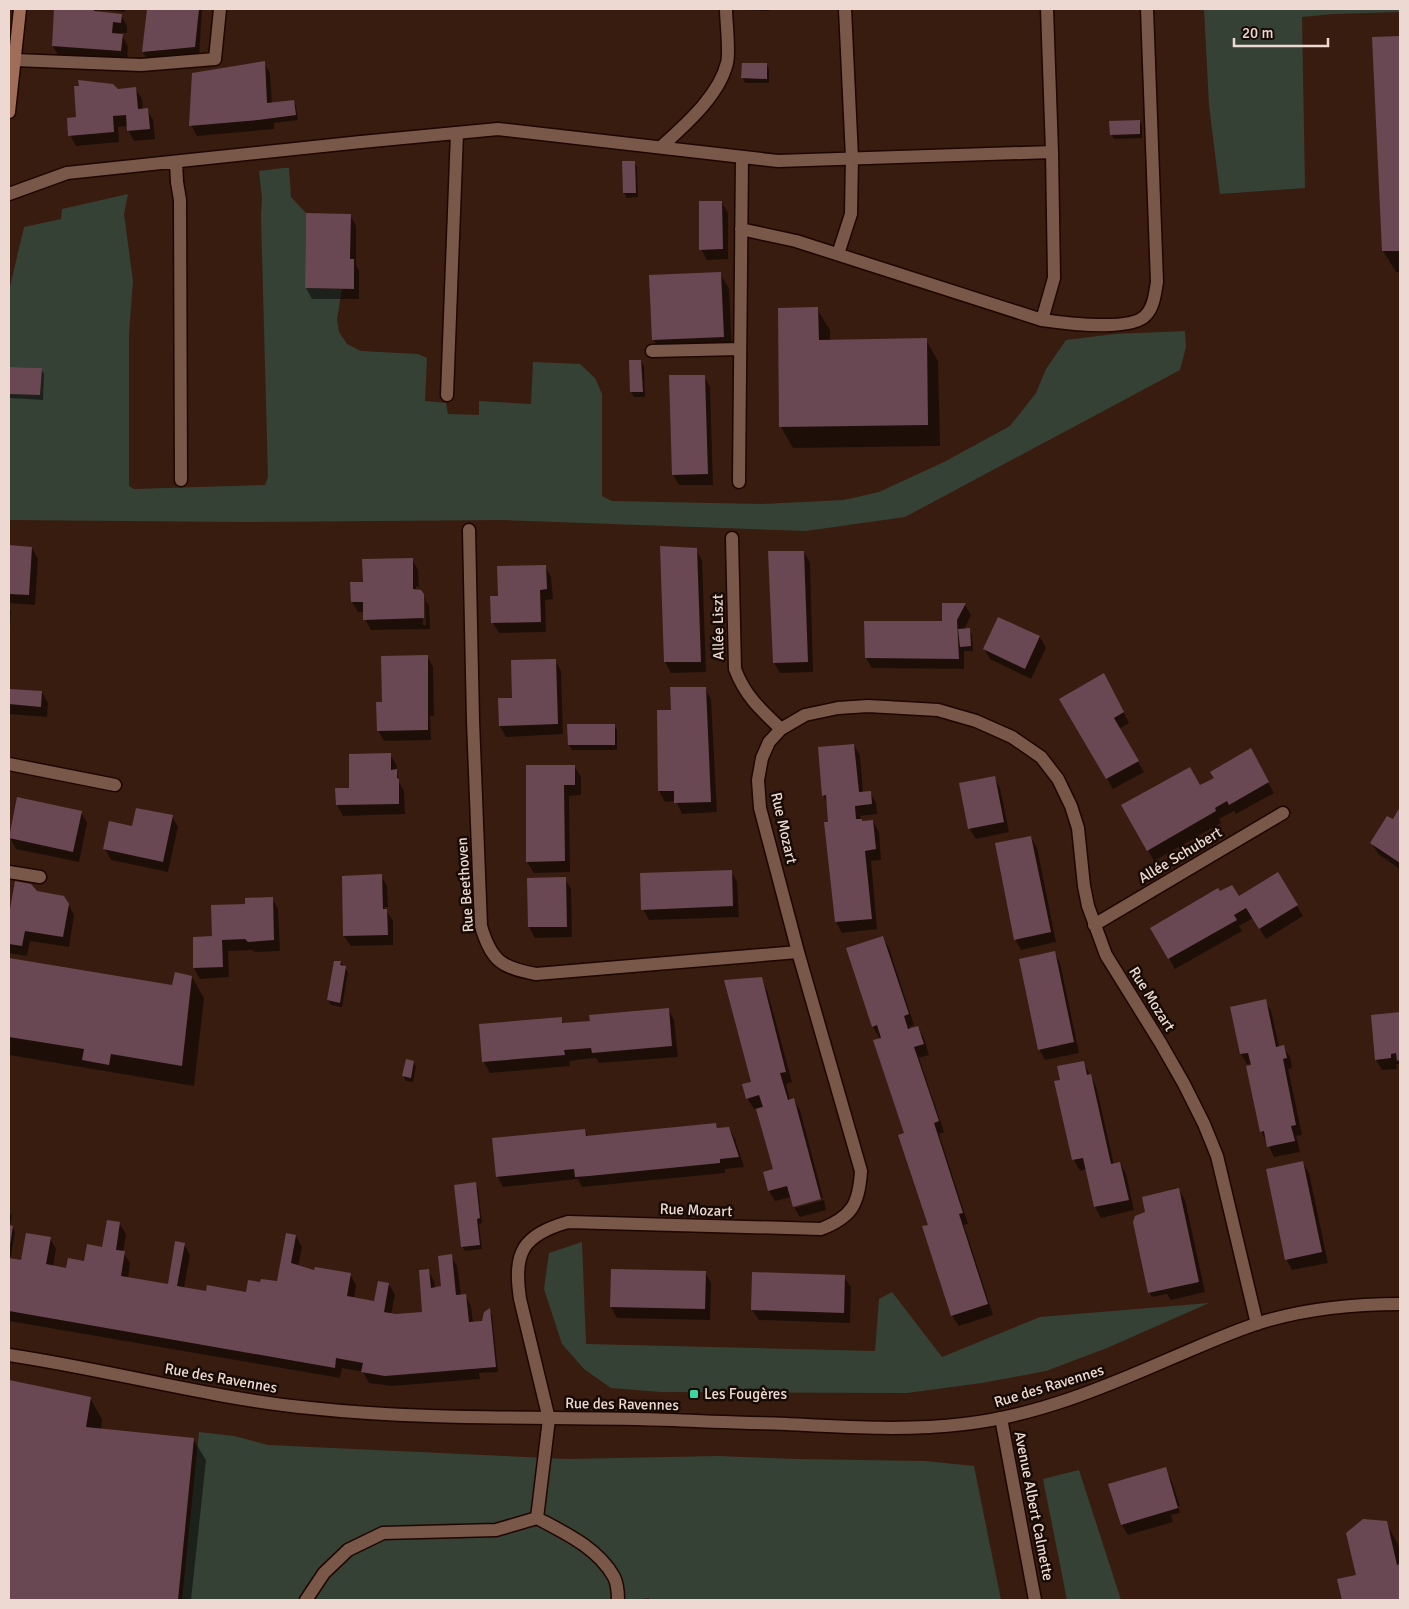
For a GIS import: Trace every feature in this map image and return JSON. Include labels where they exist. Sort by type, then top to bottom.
[{"type":"main road","points":[[9,112],[12,60],[20,9]]},
{"type":"street","points":[[12,60],[141,65],[215,59],[220,9]]},
{"type":"street","points":[[661,147],[702,107],[717,86],[728,62],[726,9]]},
{"type":"street","points":[[838,254],[851,214],[852,158],[845,9]]},
{"type":"street","points":[[1042,320],[1054,278],[1047,9]]},
{"type":"street","points":[[741,229],[796,241],[1042,320],[1077,325],[1132,324],[1146,316],[1153,303],[1157,282],[1147,9]]},
{"type":"street","points":[[9,194],[67,173],[498,129],[778,161],[1052,152]]},
{"type":"street","points":[[447,395],[457,133]]},
{"type":"street","points":[[739,482],[742,157]]},
{"type":"street","points":[[176,162],[180,200],[181,480]]},
{"type":"street","points":[[652,351],[740,348]]},
{"type":"street","name":"Rue Beethoven","points":[[469,530],[473,721],[481,926],[486,944],[495,958],[514,970],[536,974],[798,952]]},
{"type":"street","name":"Allée Liszt","points":[[732,538],[735,669],[740,683],[751,700],[781,729]]},
{"type":"street","name":"Rue Mozart","points":[[549,1419],[517,1280],[518,1259],[529,1241],[547,1228],[568,1222],[821,1230],[837,1223],[851,1210],[860,1191],[861,1171],[798,952],[760,808],[758,780],[762,758],[769,742],[781,729],[805,715],[838,708],[868,706],[938,710],[976,721],[1012,737],[1041,757],[1058,779],[1071,806],[1078,828],[1084,886],[1094,925],[1106,955],[1160,1042],[1204,1124],[1217,1156],[1257,1324]]},
{"type":"street","points":[[9,764],[115,785]]},
{"type":"street","name":"Allée Schubert","points":[[1094,925],[1283,813]]},
{"type":"street","points":[[9,872],[40,877]]},
{"type":"street","name":"Rue des Ravennes","points":[[9,1355],[217,1396],[308,1408],[359,1412],[549,1419],[925,1428],[1000,1418],[1059,1402],[1111,1384],[1224,1336],[1257,1324],[1297,1313],[1357,1305],[1400,1304]]},
{"type":"street","name":"Avenue Albert Calmette","points":[[1000,1418],[1035,1600]]},
{"type":"street","points":[[537,1518],[549,1419]]},
{"type":"street","points":[[306,1600],[324,1573],[348,1550],[383,1533],[496,1530],[537,1518],[577,1540],[598,1558],[615,1578],[618,1600]]},
{"type":"green space","points":[[1204,9],[1400,9],[1400,12],[1302,17],[1305,188],[1220,194],[1209,105]]},
{"type":"green space","points":[[289,168],[291,197],[306,213],[305,288],[342,289],[337,319],[339,332],[347,344],[361,351],[418,354],[427,358],[425,401],[446,403],[448,414],[479,415],[479,401],[531,404],[533,362],[580,364],[595,378],[602,394],[602,496],[612,501],[762,504],[844,500],[879,492],[944,462],[1010,426],[1036,393],[1046,369],[1066,340],[1114,334],[1185,331],[1186,347],[1180,370],[905,517],[806,531],[502,520],[242,522],[9,520],[9,394],[40,395],[41,368],[9,367],[9,291],[24,227],[61,219],[62,209],[128,194],[124,214],[133,281],[129,333],[129,486],[134,489],[265,485],[268,477],[262,198],[259,171]]},
{"type":"green space","points":[[582,1242],[586,1344],[875,1351],[879,1299],[892,1292],[942,1357],[1040,1317],[1209,1303],[1107,1348],[1046,1371],[982,1383],[907,1393],[661,1392],[611,1388],[584,1369],[562,1344],[544,1289],[549,1253]]},
{"type":"green space","points":[[199,1432],[234,1436],[268,1445],[567,1459],[719,1456],[925,1461],[974,1466],[1001,1600],[649,1600],[649,1598],[638,1600],[182,1600]]},
{"type":"green space","points":[[1079,1470],[1121,1600],[1067,1600],[1043,1479]]},
{"type":"building","points":[[54,9],[95,9],[94,11],[122,14],[121,23],[113,22],[112,33],[123,34],[121,51],[52,46]]},
{"type":"building","points":[[147,9],[199,9],[195,47],[142,52]]},
{"type":"building","points":[[1400,36],[1400,251],[1382,251],[1372,37]]},
{"type":"building","points":[[265,61],[267,103],[294,100],[296,115],[189,126],[192,73]]},
{"type":"building","points":[[742,63],[767,63],[767,79],[741,78]]},
{"type":"building","points":[[78,80],[113,84],[118,89],[136,87],[138,109],[148,108],[150,129],[127,131],[126,115],[113,116],[114,132],[68,136],[67,118],[76,117],[74,86],[79,86]]},
{"type":"building","points":[[1140,120],[1140,134],[1110,135],[1109,121]]},
{"type":"building","points":[[622,161],[635,161],[636,193],[623,193]]},
{"type":"building","points":[[699,201],[722,201],[723,249],[699,250]]},
{"type":"building","points":[[306,213],[351,214],[350,259],[354,259],[354,289],[305,288]]},
{"type":"building","points":[[721,272],[724,337],[652,340],[649,275]]},
{"type":"building","points":[[818,307],[819,340],[927,338],[928,425],[779,427],[778,308]]},
{"type":"building","points":[[629,360],[641,360],[643,392],[630,392]]},
{"type":"building","points":[[9,367],[42,368],[40,395],[9,394]]},
{"type":"building","points":[[669,375],[705,375],[708,474],[672,475]]},
{"type":"building","points":[[9,545],[32,547],[29,595],[9,594]]},
{"type":"building","points":[[660,546],[697,548],[701,662],[664,662]]},
{"type":"building","points":[[768,551],[804,551],[808,662],[773,663]]},
{"type":"building","points":[[413,558],[413,589],[421,590],[424,594],[424,618],[363,620],[363,602],[351,602],[350,582],[363,582],[362,559]]},
{"type":"building","points":[[546,565],[547,589],[540,590],[541,622],[491,623],[490,596],[498,596],[497,566]]},
{"type":"building","points":[[942,603],[966,603],[957,620],[959,659],[865,658],[864,621],[942,621]]},
{"type":"building","points":[[998,617],[1040,636],[1025,669],[983,649]]},
{"type":"building","points":[[970,628],[971,646],[960,647],[958,629]]},
{"type":"building","points":[[428,655],[428,730],[377,731],[376,702],[382,702],[381,656]]},
{"type":"building","points":[[556,659],[558,724],[499,726],[498,698],[512,698],[511,660]]},
{"type":"building","points":[[1104,673],[1124,712],[1114,718],[1139,761],[1106,779],[1059,699]]},
{"type":"building","points":[[670,687],[706,687],[711,802],[674,803],[674,791],[658,791],[657,710],[671,710]]},
{"type":"building","points":[[9,689],[42,691],[41,707],[9,704]]},
{"type":"building","points":[[567,724],[615,724],[615,745],[568,745]]},
{"type":"building","points":[[854,744],[859,792],[871,791],[872,804],[855,806],[856,819],[862,819],[862,821],[873,820],[876,849],[865,851],[872,919],[835,922],[824,822],[828,822],[826,795],[822,796],[818,747]]},
{"type":"building","points":[[1251,748],[1269,782],[1229,805],[1227,801],[1215,808],[1216,811],[1147,851],[1121,805],[1190,767],[1200,785],[1214,778],[1210,772]]},
{"type":"building","points":[[391,753],[391,770],[397,769],[397,778],[399,779],[399,804],[336,805],[335,788],[349,788],[349,754]]},
{"type":"building","points":[[526,765],[575,765],[575,785],[564,785],[565,861],[526,862]]},
{"type":"building","points":[[995,776],[1004,822],[968,829],[959,783]]},
{"type":"building","points":[[17,797],[82,811],[73,852],[9,838]]},
{"type":"building","points":[[1400,807],[1400,863],[1370,843],[1387,816],[1393,819]]},
{"type":"building","points":[[136,808],[173,815],[163,862],[103,849],[109,821],[132,826]]},
{"type":"building","points":[[1031,836],[1051,932],[1014,940],[995,843]]},
{"type":"building","points":[[732,870],[733,906],[641,910],[640,873]]},
{"type":"building","points":[[1278,872],[1298,905],[1259,929],[1246,908],[1234,915],[1237,920],[1168,959],[1150,928],[1218,888],[1220,891],[1232,885],[1239,896]]},
{"type":"building","points":[[382,874],[383,909],[387,909],[388,935],[343,936],[342,876]]},
{"type":"building","points":[[566,877],[567,927],[528,927],[527,878]]},
{"type":"building","points":[[15,881],[31,884],[37,891],[64,896],[69,904],[63,937],[25,931],[22,946],[9,944],[9,915]]},
{"type":"building","points":[[273,897],[274,940],[248,942],[245,939],[222,940],[223,967],[193,968],[193,937],[212,936],[211,905],[245,904],[245,898]]},
{"type":"building","points":[[883,936],[909,1014],[904,1016],[908,1029],[918,1026],[924,1044],[914,1047],[939,1121],[934,1123],[963,1213],[959,1214],[988,1304],[951,1316],[922,1226],[928,1225],[898,1135],[904,1133],[873,1040],[881,1038],[877,1025],[872,1027],[846,948]]},
{"type":"building","points":[[1055,951],[1074,1042],[1038,1050],[1019,959]]},
{"type":"building","points":[[9,958],[172,985],[175,972],[192,976],[182,1066],[111,1054],[109,1065],[82,1060],[84,1049],[9,1037]]},
{"type":"building","points":[[334,961],[341,961],[340,965],[346,966],[340,1003],[327,1000]]},
{"type":"building","points":[[762,977],[786,1072],[780,1073],[788,1100],[794,1098],[821,1199],[793,1207],[787,1186],[768,1191],[763,1172],[773,1169],[756,1109],[763,1107],[759,1095],[746,1099],[742,1084],[751,1082],[724,980]]},
{"type":"building","points":[[1266,999],[1276,1047],[1284,1045],[1287,1058],[1283,1059],[1296,1125],[1291,1126],[1295,1141],[1267,1147],[1264,1131],[1260,1132],[1246,1066],[1251,1065],[1248,1053],[1240,1054],[1230,1007]]},
{"type":"building","points":[[669,1008],[672,1046],[592,1053],[591,1048],[564,1050],[565,1055],[482,1062],[479,1024],[562,1017],[562,1023],[590,1021],[589,1015]]},
{"type":"building","points":[[1400,1012],[1400,1060],[1397,1061],[1396,1053],[1391,1054],[1391,1058],[1375,1060],[1371,1015]]},
{"type":"building","points":[[406,1059],[414,1061],[411,1078],[402,1076]]},
{"type":"building","points":[[1084,1061],[1087,1075],[1091,1074],[1111,1164],[1120,1162],[1129,1200],[1094,1207],[1083,1158],[1072,1160],[1054,1081],[1060,1080],[1057,1066]]},
{"type":"building","points":[[716,1123],[717,1128],[729,1127],[739,1157],[720,1159],[720,1163],[589,1176],[575,1177],[574,1169],[496,1177],[492,1138],[585,1129],[586,1136]]},
{"type":"building","points":[[1303,1161],[1322,1252],[1285,1260],[1266,1169]]},
{"type":"building","points":[[476,1182],[480,1218],[477,1219],[480,1245],[461,1247],[454,1185]]},
{"type":"building","points":[[1179,1188],[1199,1282],[1148,1293],[1133,1222],[1135,1216],[1145,1212],[1142,1197]]},
{"type":"building","points":[[107,1220],[120,1222],[116,1250],[125,1251],[121,1276],[168,1284],[175,1241],[185,1243],[177,1286],[206,1291],[207,1285],[246,1292],[248,1280],[260,1282],[261,1279],[277,1281],[286,1233],[296,1235],[291,1263],[314,1270],[315,1267],[351,1273],[347,1296],[374,1301],[378,1281],[389,1283],[384,1312],[396,1314],[422,1312],[419,1270],[429,1269],[431,1288],[441,1286],[438,1256],[452,1254],[456,1295],[466,1294],[469,1322],[482,1321],[484,1312],[490,1308],[496,1367],[385,1376],[361,1372],[363,1363],[336,1358],[335,1368],[9,1311],[9,1258],[21,1260],[26,1233],[51,1237],[46,1264],[66,1268],[68,1258],[84,1261],[87,1244],[102,1247]]},
{"type":"building","points":[[9,1225],[13,1226],[10,1245],[9,1245]]},
{"type":"building","points":[[611,1269],[706,1271],[705,1309],[610,1307]]},
{"type":"building","points":[[752,1272],[845,1275],[844,1313],[751,1310]]},
{"type":"building","points":[[9,1380],[91,1397],[86,1427],[194,1438],[178,1600],[9,1600]]},
{"type":"building","points":[[1166,1467],[1178,1508],[1121,1525],[1108,1484]]},
{"type":"building","points":[[1363,1519],[1387,1521],[1397,1565],[1400,1564],[1400,1600],[1342,1600],[1337,1579],[1356,1575],[1346,1533]]},
{"type":"place","name":"Les Fougères","points":[[694,1394]]}]
